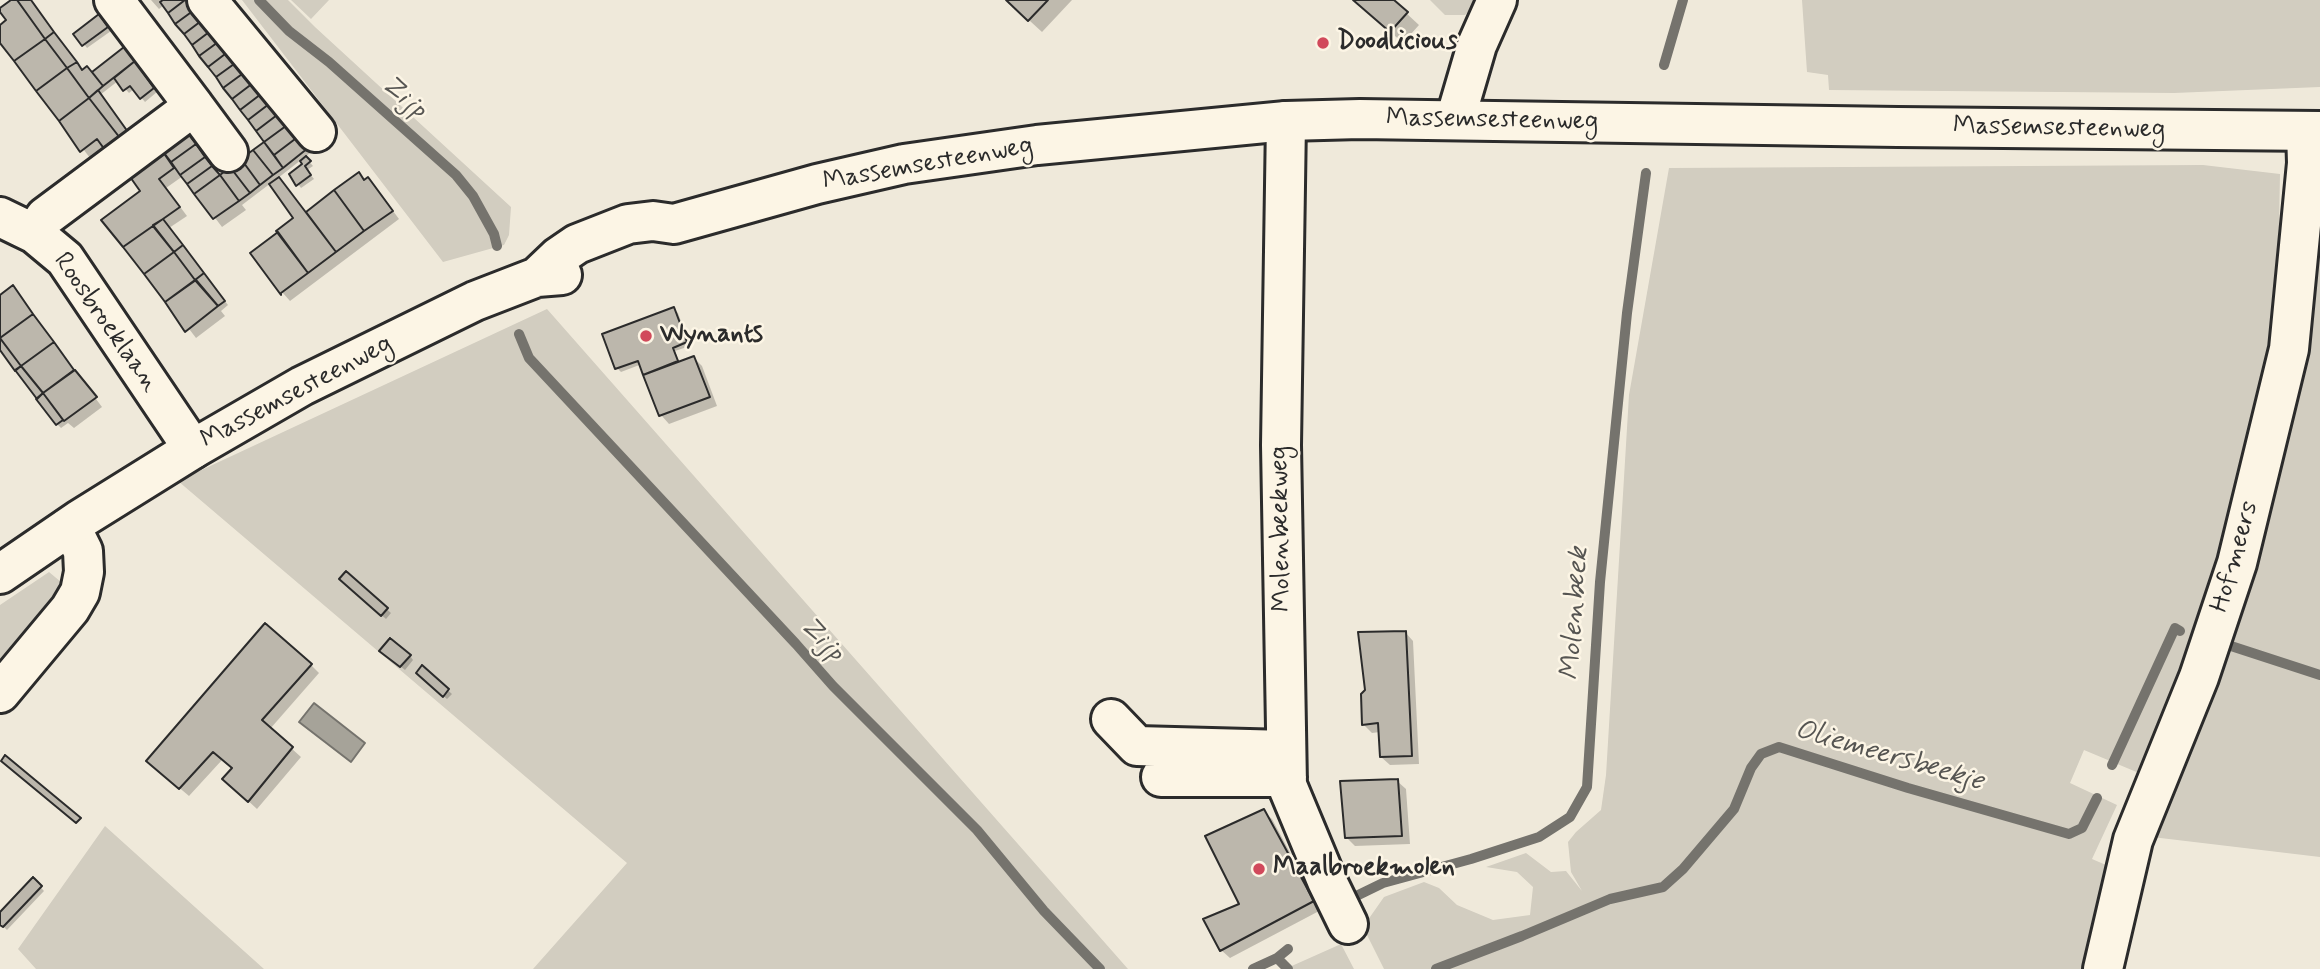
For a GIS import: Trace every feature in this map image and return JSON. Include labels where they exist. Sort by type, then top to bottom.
[{"type":"street","points":[[114,0],[228,152]]},
{"type":"street","points":[[207,0],[316,132]]},
{"type":"street","points":[[1455,121],[1477,45],[1497,0]]},
{"type":"street","points":[[34,234],[45,217],[194,107]]},
{"type":"street","name":"Massemsesteenweg","points":[[0,574],[193,449],[302,386],[475,301],[537,277],[564,275],[658,240],[674,224],[817,184],[904,164],[1063,142],[1286,121],[1360,119],[2313,131]]},
{"type":"street","name":"Molenbeekweg","points":[[1286,121],[1281,445],[1287,785],[1348,924]]},
{"type":"street","name":"Hofmeers","points":[[2103,969],[2133,840],[2199,677],[2237,564],[2289,349],[2307,163],[2313,131]]},
{"type":"street","name":"Roosbroeklaan","points":[[0,218],[34,234],[65,259],[193,449]]},
{"type":"street","points":[[0,693],[70,609],[80,592],[83,551],[68,528]]},
{"type":"street","points":[[1111,719],[1137,746],[1287,764]]},
{"type":"street","points":[[1161,777],[1287,764]]},
{"type":"shaded area","points":[[242,0],[288,0],[511,207],[509,235],[504,245],[443,262]]},
{"type":"shaded area","points":[[291,0],[329,0],[311,19]]},
{"type":"shaded area","points":[[1430,0],[1480,0],[1465,15],[1445,15]]},
{"type":"shaded area","points":[[1802,0],[2320,0],[2320,87],[2174,93],[1829,90],[1828,75],[1807,72]]},
{"type":"shaded area","points":[[2203,165],[2280,174],[2279,227],[2269,356],[2208,603],[2146,776],[2084,750],[2070,783],[2117,805],[2092,859],[2113,868],[2092,969],[1384,969],[1363,927],[1384,897],[1424,882],[1439,888],[1457,905],[1493,920],[1530,915],[1533,887],[1517,872],[1486,867],[1526,853],[1551,872],[1566,871],[1582,891],[1571,872],[1568,842],[1601,810],[1606,775],[1629,395],[1669,168]]},
{"type":"shaded area","points":[[2320,195],[2320,857],[2152,837],[2262,541],[2306,358]]},
{"type":"shaded area","points":[[547,309],[1128,969],[533,969],[627,863],[178,481]]},
{"type":"shaded area","points":[[49,572],[61,582],[59,598],[0,667],[0,605]]},
{"type":"shaded area","points":[[314,703],[365,743],[351,762],[299,722]]},
{"type":"shaded area","points":[[105,826],[264,969],[36,969],[18,949]]},
{"type":"shaded area","points":[[1341,944],[1354,969],[1285,969]]},
{"type":"building","points":[[11,0],[17,0],[45,39],[14,61],[0,43],[0,25],[6,20],[0,8]]},
{"type":"building","points":[[17,0],[31,0],[54,32],[45,39]]},
{"type":"building","points":[[185,0],[168,13],[160,2]]},
{"type":"building","points":[[185,0],[197,0],[201,5],[175,24],[168,13]]},
{"type":"building","points":[[1006,0],[1048,0],[1028,21]]},
{"type":"building","points":[[1353,0],[1394,0],[1408,12],[1390,32]]},
{"type":"building","points":[[201,5],[209,15],[184,34],[175,24]]},
{"type":"building","points":[[99,14],[108,27],[82,46],[73,34]]},
{"type":"building","points":[[209,15],[217,26],[192,45],[184,34]]},
{"type":"building","points":[[217,26],[225,37],[199,56],[192,45]]},
{"type":"building","points":[[54,32],[77,62],[67,68],[45,39]]},
{"type":"building","points":[[225,37],[233,48],[208,67],[199,56]]},
{"type":"building","points":[[45,39],[67,68],[36,91],[14,61]]},
{"type":"building","points":[[124,47],[135,61],[103,86],[92,72]]},
{"type":"building","points":[[233,48],[241,59],[216,77],[208,67]]},
{"type":"building","points":[[241,59],[249,69],[223,88],[216,77]]},
{"type":"building","points":[[135,61],[154,88],[140,99],[130,86],[123,91],[114,78]]},
{"type":"building","points":[[77,62],[82,70],[87,66],[103,86],[89,98],[67,68]]},
{"type":"building","points":[[67,68],[89,98],[59,121],[36,91]]},
{"type":"building","points":[[249,69],[257,80],[232,99],[223,88]]},
{"type":"building","points":[[257,80],[265,91],[240,110],[232,99]]},
{"type":"building","points":[[98,90],[128,132],[120,138],[89,98]]},
{"type":"building","points":[[265,91],[273,101],[248,120],[240,110]]},
{"type":"building","points":[[89,98],[120,138],[105,150],[97,139],[80,152],[59,121]]},
{"type":"building","points":[[273,101],[281,112],[256,131],[248,120]]},
{"type":"building","points":[[281,112],[290,123],[264,142],[256,131]]},
{"type":"building","points":[[290,123],[299,136],[274,155],[264,142]]},
{"type":"building","points":[[186,131],[196,144],[171,162],[161,149]]},
{"type":"building","points":[[299,136],[308,148],[283,168],[274,155]]},
{"type":"building","points":[[264,142],[283,168],[273,175],[253,150]]},
{"type":"building","points":[[196,144],[205,157],[180,175],[171,162]]},
{"type":"building","points":[[161,149],[174,168],[159,179],[180,207],[123,247],[101,220],[140,191],[128,174]]},
{"type":"building","points":[[253,150],[273,175],[260,185],[241,159]]},
{"type":"building","points":[[306,156],[311,161],[305,166],[311,175],[296,186],[289,174],[302,164],[300,161]]},
{"type":"building","points":[[205,157],[212,166],[187,184],[180,175]]},
{"type":"building","points":[[241,159],[260,185],[250,193],[230,167]]},
{"type":"building","points":[[212,166],[220,175],[194,194],[187,184]]},
{"type":"building","points":[[230,167],[250,193],[239,201],[220,175]]},
{"type":"building","points":[[359,172],[364,180],[368,177],[393,211],[364,231],[334,190]]},
{"type":"building","points":[[220,175],[239,201],[213,219],[194,194]]},
{"type":"building","points":[[279,177],[336,252],[308,273],[276,231],[293,218],[269,184]]},
{"type":"building","points":[[334,190],[364,231],[336,252],[306,212]]},
{"type":"building","points":[[163,219],[183,245],[174,252],[153,225]]},
{"type":"building","points":[[153,226],[174,252],[144,274],[123,247]]},
{"type":"building","points":[[278,232],[308,273],[281,295],[250,253]]},
{"type":"building","points":[[183,245],[204,273],[195,280],[174,252]]},
{"type":"building","points":[[174,252],[195,280],[165,302],[144,274]]},
{"type":"building","points":[[204,273],[225,301],[218,306],[195,280]]},
{"type":"building","points":[[196,280],[218,306],[185,332],[165,302]]},
{"type":"building","points":[[13,285],[33,314],[0,338],[0,295]]},
{"type":"building","points":[[674,307],[687,342],[673,348],[678,361],[643,375],[638,361],[615,369],[602,334]]},
{"type":"building","points":[[33,314],[54,342],[21,366],[0,338]]},
{"type":"building","points":[[0,338],[21,366],[15,371],[0,350]]},
{"type":"building","points":[[54,342],[74,370],[43,393],[21,366]]},
{"type":"building","points":[[694,356],[710,397],[659,416],[643,375]]},
{"type":"building","points":[[21,366],[43,393],[37,399],[15,370]]},
{"type":"building","points":[[75,370],[97,397],[64,421],[43,393]]},
{"type":"building","points":[[43,393],[63,420],[56,425],[36,399]]},
{"type":"building","points":[[346,571],[388,608],[381,616],[339,579]]},
{"type":"building","points":[[265,623],[312,664],[262,720],[293,747],[248,802],[222,779],[232,768],[213,752],[179,789],[146,761]]},
{"type":"building","points":[[1406,631],[1412,756],[1380,757],[1378,723],[1362,725],[1361,694],[1365,690],[1358,632]]},
{"type":"building","points":[[390,638],[411,655],[400,667],[379,651]]},
{"type":"building","points":[[422,665],[449,689],[443,697],[416,673]]},
{"type":"building","points":[[5,755],[81,818],[76,823],[1,761]]},
{"type":"building","points":[[1398,779],[1402,836],[1345,838],[1340,781]]},
{"type":"building","name":"Maalbroekmolen","points":[[1264,809],[1314,901],[1220,951],[1203,919],[1239,904],[1205,836]]},
{"type":"building","points":[[33,877],[42,886],[3,927],[0,925],[0,912]]},
{"type":"waterway","name":"Zijp","points":[[259,0],[289,31],[329,62],[456,175],[473,196],[494,234],[497,246]]},
{"type":"waterway","name":"Molenbeek","points":[[1664,65],[1683,0]]},
{"type":"waterway","name":"Molenbeek","points":[[1348,900],[1383,883],[1539,837],[1570,817],[1587,787],[1600,582],[1627,313],[1646,173]]},
{"type":"waterway","name":"Zijp","points":[[519,334],[529,358],[833,686],[977,830],[1044,911],[1100,969]]},
{"type":"waterway","name":"Oliemeersbeekje","points":[[2112,765],[2175,628],[2180,631]]},
{"type":"waterway","name":"Oliemeersbeekje","points":[[2231,646],[2320,675]]},
{"type":"waterway","name":"Oliemeersbeekje","points":[[1436,969],[1610,899],[1663,887],[1683,869],[1734,809],[1751,768],[1761,754],[1779,747],[1908,788],[2069,834],[2082,828],[2097,798]]},
{"type":"waterway","name":"Molenbeek","points":[[1253,969],[1277,958],[1288,949]]},
{"type":"waterway","name":"Oliemeersbeekje","points":[[1277,958],[1288,969]]},
{"type":"place","name":"Doodlicious","points":[[1323,43]]},
{"type":"place","name":"Wynants","points":[[646,336]]},
{"type":"place","name":"Maalbroekmolen","points":[[1259,869]]}]
